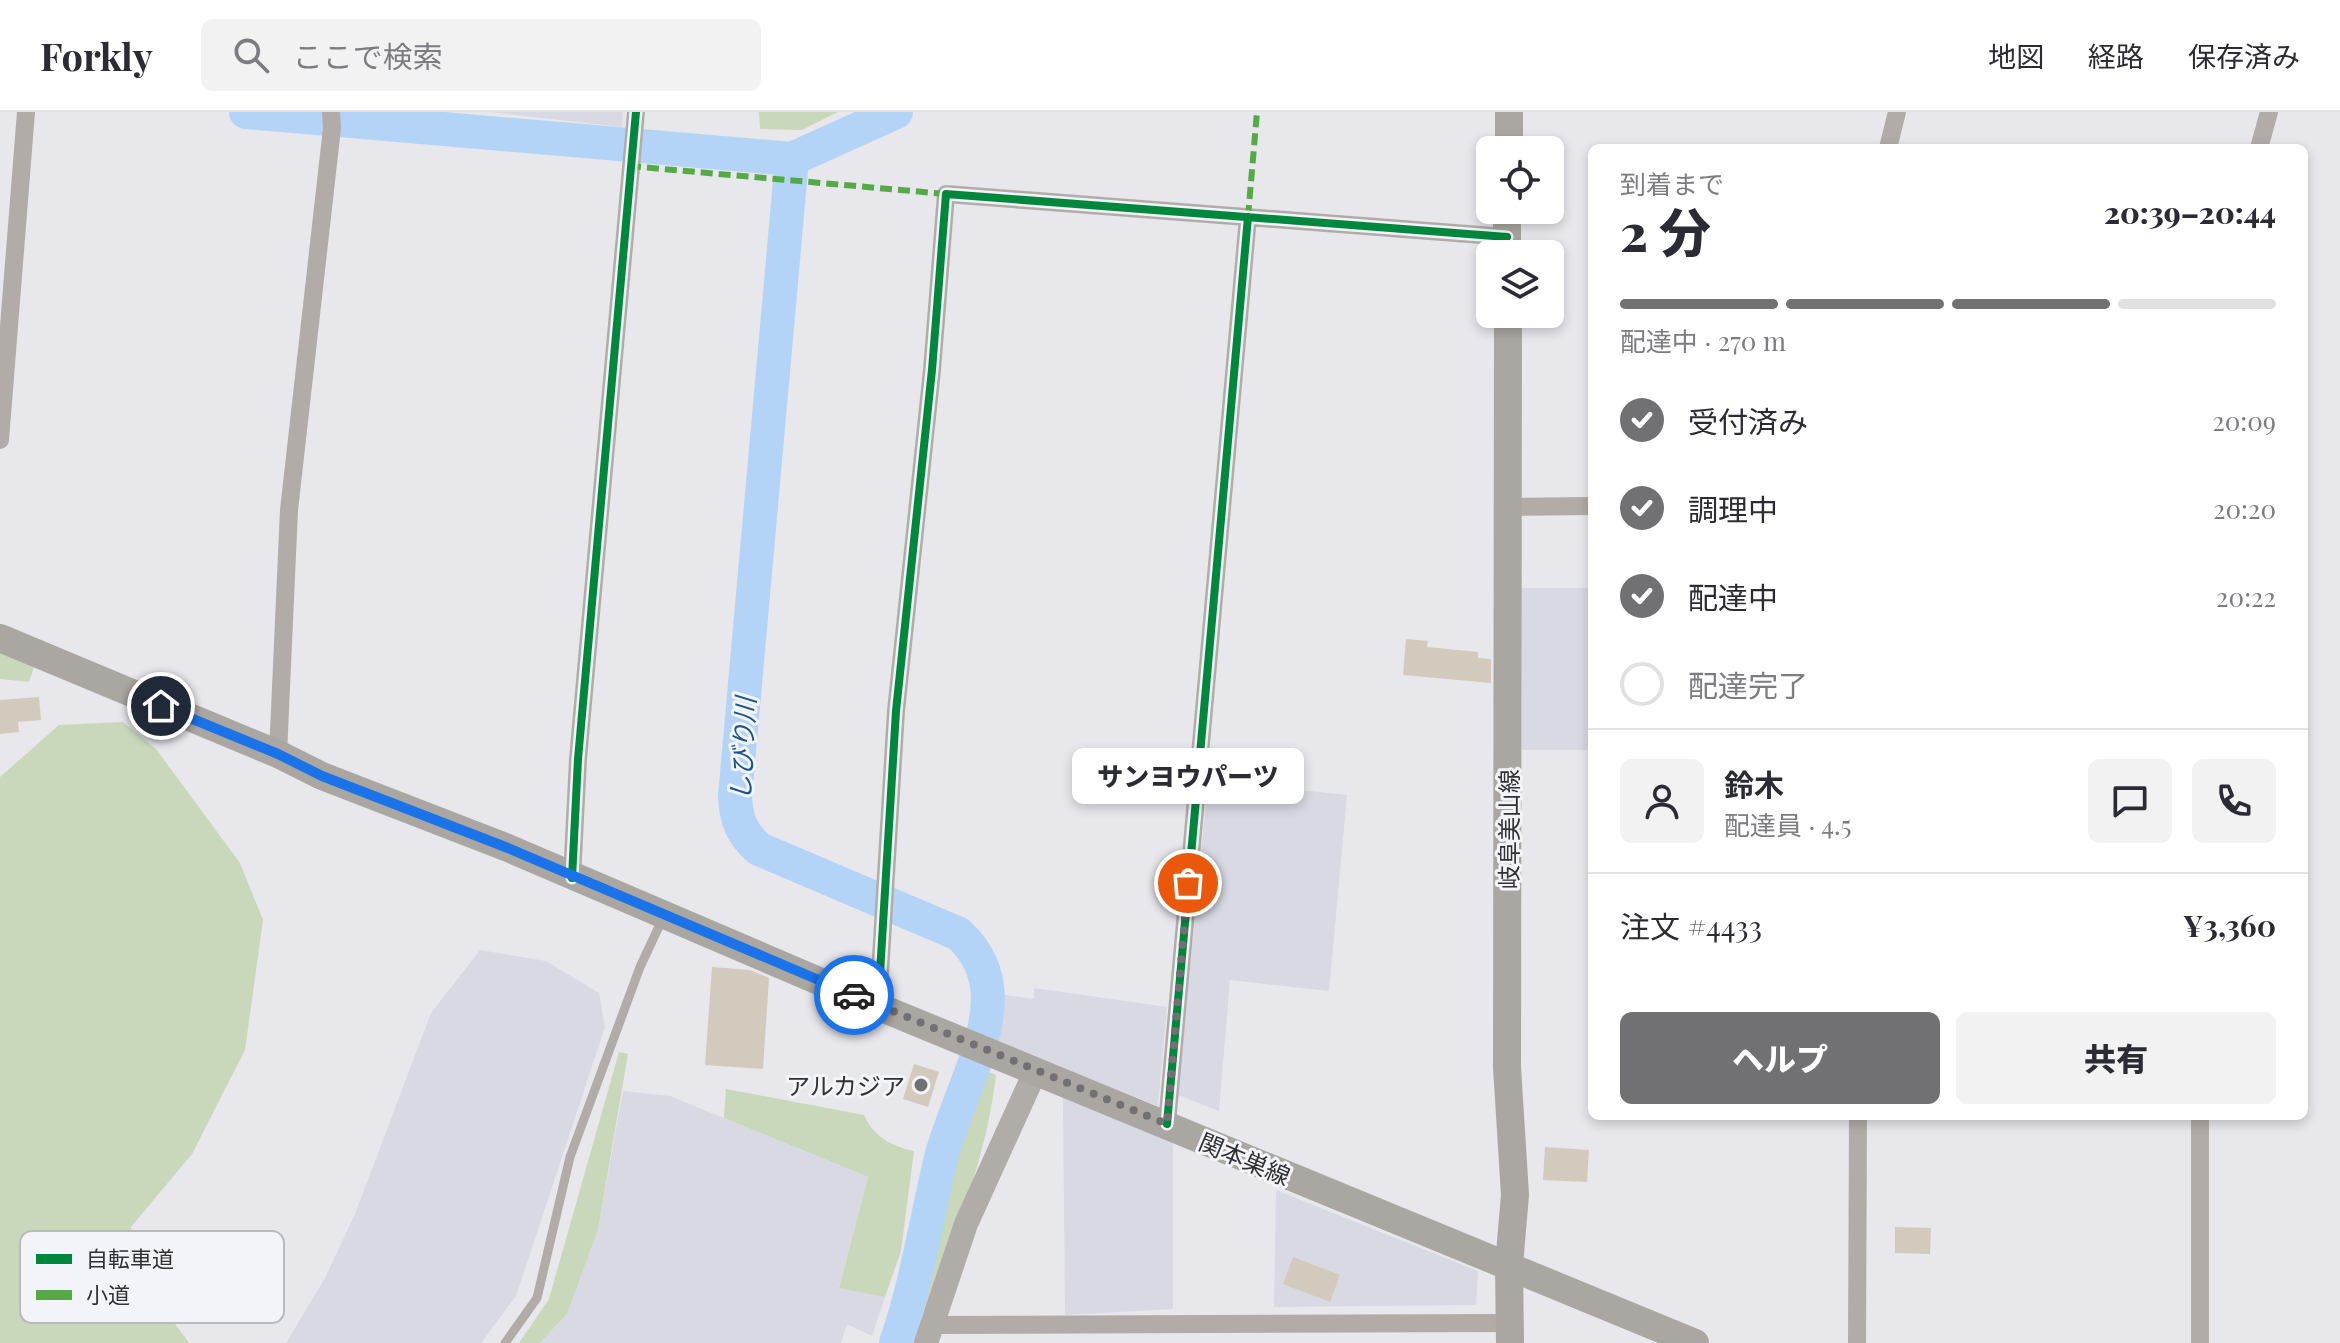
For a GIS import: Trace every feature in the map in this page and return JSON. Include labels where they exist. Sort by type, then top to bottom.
[{"type":"main road","points":[[1509,112],[1509,136]]},
{"type":"main road","name":"岐阜美山線","points":[[1508,328],[1507,1067],[1515,1195],[1509,1265],[1510,1333]]},
{"type":"main road","name":"関本巣線","points":[[0,638],[278,754],[322,776],[508,848],[572,878],[1167,1124],[1388,1219],[1509,1265],[1695,1343]]},
{"type":"street","points":[[0,440],[26,112]]},
{"type":"street","points":[[572,878],[581,716],[636,112]]},
{"type":"street","points":[[1889,144],[1897,112]]},
{"type":"street","points":[[2260,144],[2269,112]]},
{"type":"street","points":[[278,754],[289,510],[331,120]]},
{"type":"street","points":[[878,1006],[896,711],[932,370],[946,194],[1507,234]]},
{"type":"street","points":[[1167,1124],[1248,217]]},
{"type":"street","points":[[1508,507],[1588,506]]},
{"type":"street","points":[[1036,1070],[966,1224],[930,1334],[1510,1333]]},
{"type":"street","points":[[1857,1343],[1858,1120]]},
{"type":"street","points":[[2200,1120],[2200,1343]]},
{"type":"lane","points":[[505,1343],[537,1298],[570,1157],[640,967],[664,914]]},
{"type":"shaded area","points":[[489,112],[623,112],[622,127]]},
{"type":"shaded area","points":[[1521,588],[1588,588],[1588,750],[1522,750]]},
{"type":"shaded area","points":[[1208,780],[1347,795],[1329,991],[1230,980],[1219,1111],[1178,1095]]},
{"type":"shaded area","points":[[480,950],[546,961],[599,993],[605,1027],[516,1296],[481,1343],[286,1343],[325,1278],[355,1214],[431,1013]]},
{"type":"shaded area","points":[[1034,988],[1167,1007],[1158,1106],[989,1039],[992,993],[1034,999]]},
{"type":"shaded area","points":[[623,1091],[670,1096],[868,1177],[839,1287],[885,1297],[872,1336],[847,1324],[841,1343],[540,1343],[567,1314],[598,1230]]},
{"type":"shaded area","points":[[1063,1096],[1173,1142],[1173,1309],[1065,1315]]},
{"type":"shaded area","points":[[1276,1190],[1478,1271],[1476,1305],[1274,1307]]},
{"type":"green space","points":[[759,112],[838,112],[802,130],[760,129]]},
{"type":"green space","points":[[0,650],[35,664],[29,682],[0,679]]},
{"type":"green space","points":[[123,722],[156,749],[240,863],[263,920],[245,1050],[192,1154],[131,1227],[132,1231],[20,1231],[20,1323],[174,1323],[189,1343],[0,1343],[0,777],[59,725]]},
{"type":"green space","points":[[619,1052],[628,1054],[598,1230],[567,1314],[540,1343],[519,1343],[549,1299]]},
{"type":"green space","points":[[976,1067],[996,1075],[985,1136],[968,1195],[926,1310],[917,1309]]},
{"type":"green space","points":[[726,1089],[864,1115],[884,1139],[914,1151],[901,1251],[885,1297],[839,1288],[868,1177],[724,1118]]},
{"type":"building","points":[[1406,639],[1428,641],[1427,647],[1478,652],[1478,658],[1491,659],[1491,683],[1403,675]]},
{"type":"building","points":[[39,697],[41,720],[18,722],[19,732],[0,734],[0,700]]},
{"type":"building","points":[[712,967],[750,970],[769,978],[763,1069],[705,1065]]},
{"type":"building","name":"アルカジア","points":[[914,1064],[939,1072],[928,1107],[903,1099]]},
{"type":"building","points":[[1545,1147],[1589,1150],[1587,1182],[1543,1180]]},
{"type":"building","points":[[1895,1227],[1931,1228],[1930,1254],[1895,1253]]},
{"type":"building","points":[[1293,1257],[1340,1275],[1330,1302],[1283,1284]]},
{"type":"waterway","points":[[246,112],[792,159],[896,112]]},
{"type":"waterway","name":"しびり川","points":[[792,159],[735,796],[737,812],[744,831],[759,849],[959,934],[981,964],[988,989],[982,1038],[941,1158],[916,1274],[896,1343]]},
{"type":"marked path","points":[[1248,217],[1257,112]]},
{"type":"marked path","points":[[629,166],[946,194]]},
{"type":"cycle path","points":[[572,878],[578,759],[636,112]]},
{"type":"cycle path","points":[[878,1006],[896,711],[932,370],[946,194],[1507,237]]},
{"type":"cycle path","points":[[1167,1124],[1248,217]]},
{"type":"way so far","points":[[854,995],[1167,1124],[1188,883]]},
{"type":"place","name":"サンヨウパーツ","points":[[1188,883]]},
{"type":"place","name":"アルカジア","points":[[921,1085]]},
{"type":"route","points":[[161,706],[278,754],[322,776],[508,848],[572,878],[854,995]]}]
